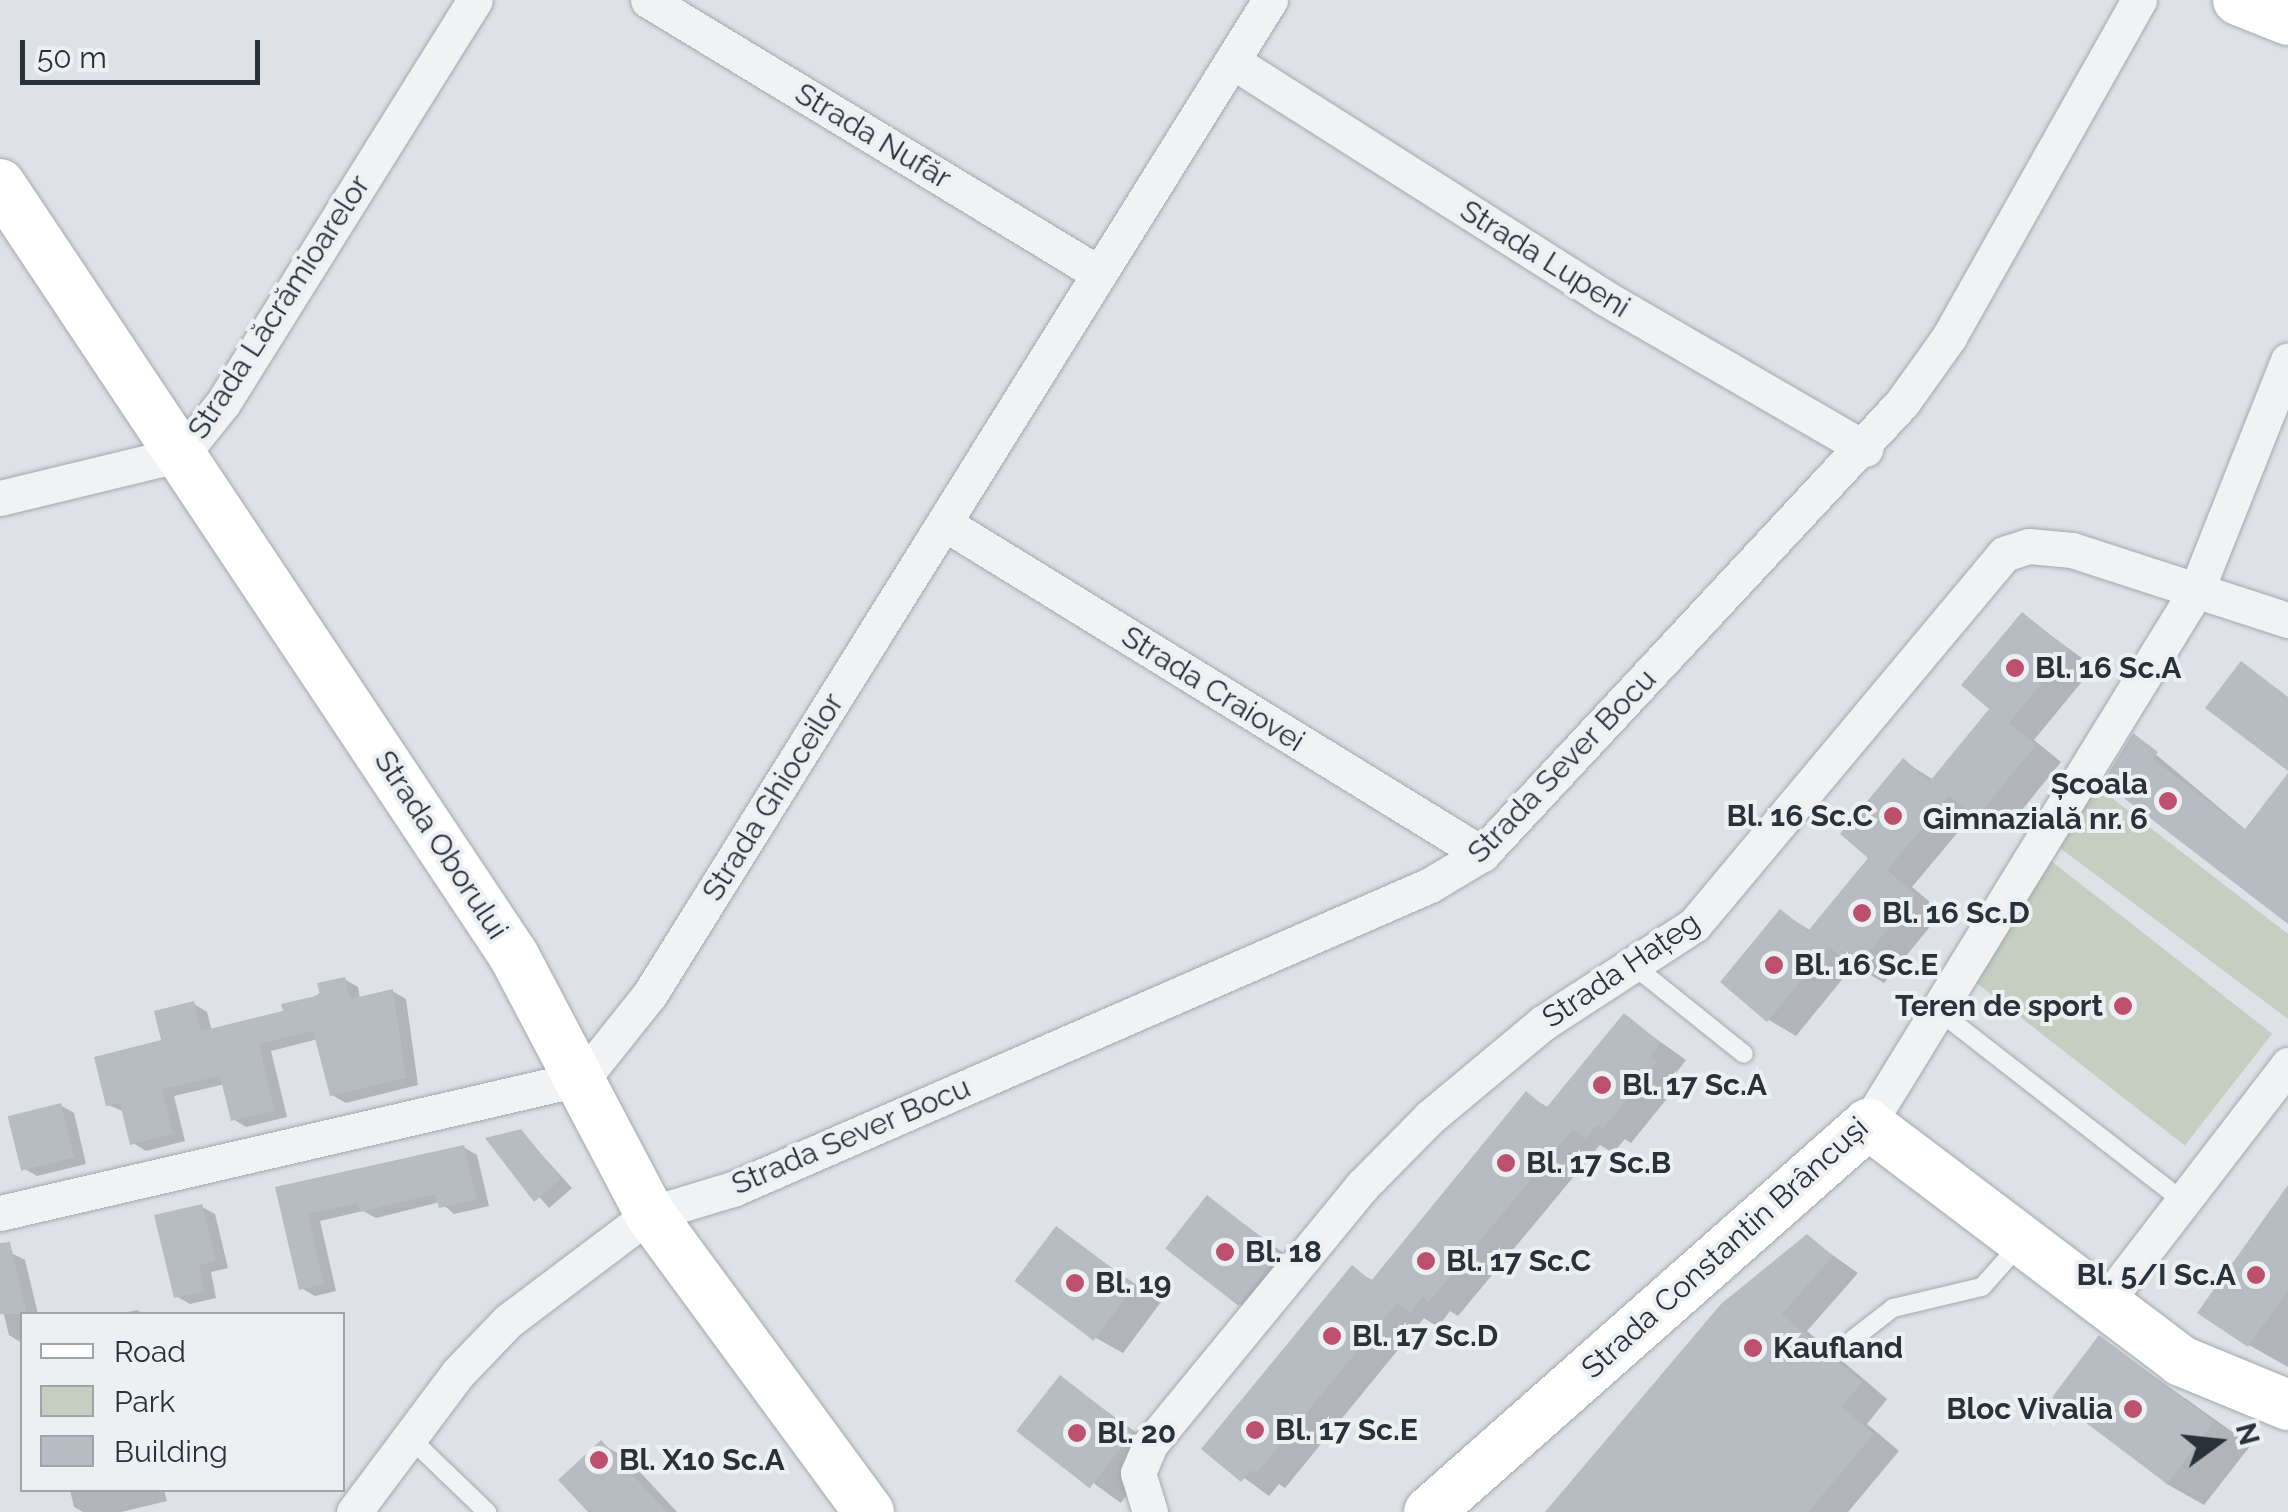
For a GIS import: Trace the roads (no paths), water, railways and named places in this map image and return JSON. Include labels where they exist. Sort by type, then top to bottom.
[{"type":"street","name":"Strada Lăcrămioarelor","points":[[0,498],[182,454],[223,404],[475,0]]},
{"type":"street","name":"Strada Nufăr","points":[[648,0],[1098,273]]},
{"type":"street","name":"Strada Ghioceilor","points":[[583,1078],[650,994],[1270,0]]},
{"type":"street","name":"Strada Sever Bocu","points":[[650,1214],[733,1189],[1430,885],[1482,854],[1865,449],[1949,336],[2139,0]]},
{"type":"street","points":[[2238,0],[2288,20]]},
{"type":"street","name":"Strada Lupeni","points":[[1232,61],[1605,298],[1865,449]]},
{"type":"street","name":"Strada Oborului","points":[[0,184],[514,956],[583,1078],[650,1214],[869,1512]]},
{"type":"street","name":"Strada Constantin Brâncuși","points":[[1429,1512],[1868,1124],[2196,590],[2288,360]]},
{"type":"street","name":"Strada Craiovei","points":[[944,523],[1482,854]]},
{"type":"street","name":"Strada Hațeg","points":[[1150,1512],[1138,1472],[1151,1443],[1362,1186],[1430,1117],[1543,1022],[1673,942],[1715,903],[2004,554],[2046,546],[2288,620]]},
{"type":"street","points":[[2104,1304],[2288,1066]]},
{"type":"street","points":[[0,1213],[583,1078]]},
{"type":"street","points":[[1868,1124],[2198,1371],[2285,1398]]},
{"type":"street","points":[[354,1512],[408,1436],[508,1321],[650,1214]]},
{"type":"lane","points":[[1633,965],[1744,1054]]},
{"type":"lane","points":[[1940,1012],[2183,1201]]},
{"type":"lane","points":[[1853,1339],[1893,1308],[1982,1287],[2022,1242]]},
{"type":"lane","points":[[408,1436],[488,1512]]},
{"type":"place","name":"Bl. 16 Sc.A","points":[[2015,668]]},
{"type":"place","name":"Școala Gimnazială nr. 6","points":[[2168,801]]},
{"type":"place","name":"Bl. 16 Sc.C","points":[[1893,816]]},
{"type":"place","name":"Bl. 16 Sc.D","points":[[1862,913]]},
{"type":"place","name":"Bl. 16 Sc.E","points":[[1774,965]]},
{"type":"place","name":"Teren de sport","points":[[2123,1006]]},
{"type":"place","name":"Bl. 17 Sc.A","points":[[1602,1085]]},
{"type":"place","name":"Bl. 17 Sc.B","points":[[1506,1163]]},
{"type":"place","name":"Bl. 18","points":[[1225,1252]]},
{"type":"place","name":"Bl. 17 Sc.C","points":[[1426,1261]]},
{"type":"place","name":"Bl. 5/I Sc.A","points":[[2256,1275]]},
{"type":"place","name":"Bl. 19","points":[[1075,1283]]},
{"type":"place","name":"Bl. 17 Sc.D","points":[[1332,1336]]},
{"type":"place","name":"Kaufland","points":[[1753,1348]]},
{"type":"place","name":"Bloc Vivalia","points":[[2133,1409]]},
{"type":"place","name":"Bl. 17 Sc.E","points":[[1255,1430]]},
{"type":"place","name":"Bl. 20","points":[[1077,1433]]},
{"type":"place","name":"Bl. X10 Sc.A","points":[[599,1460]]}]
